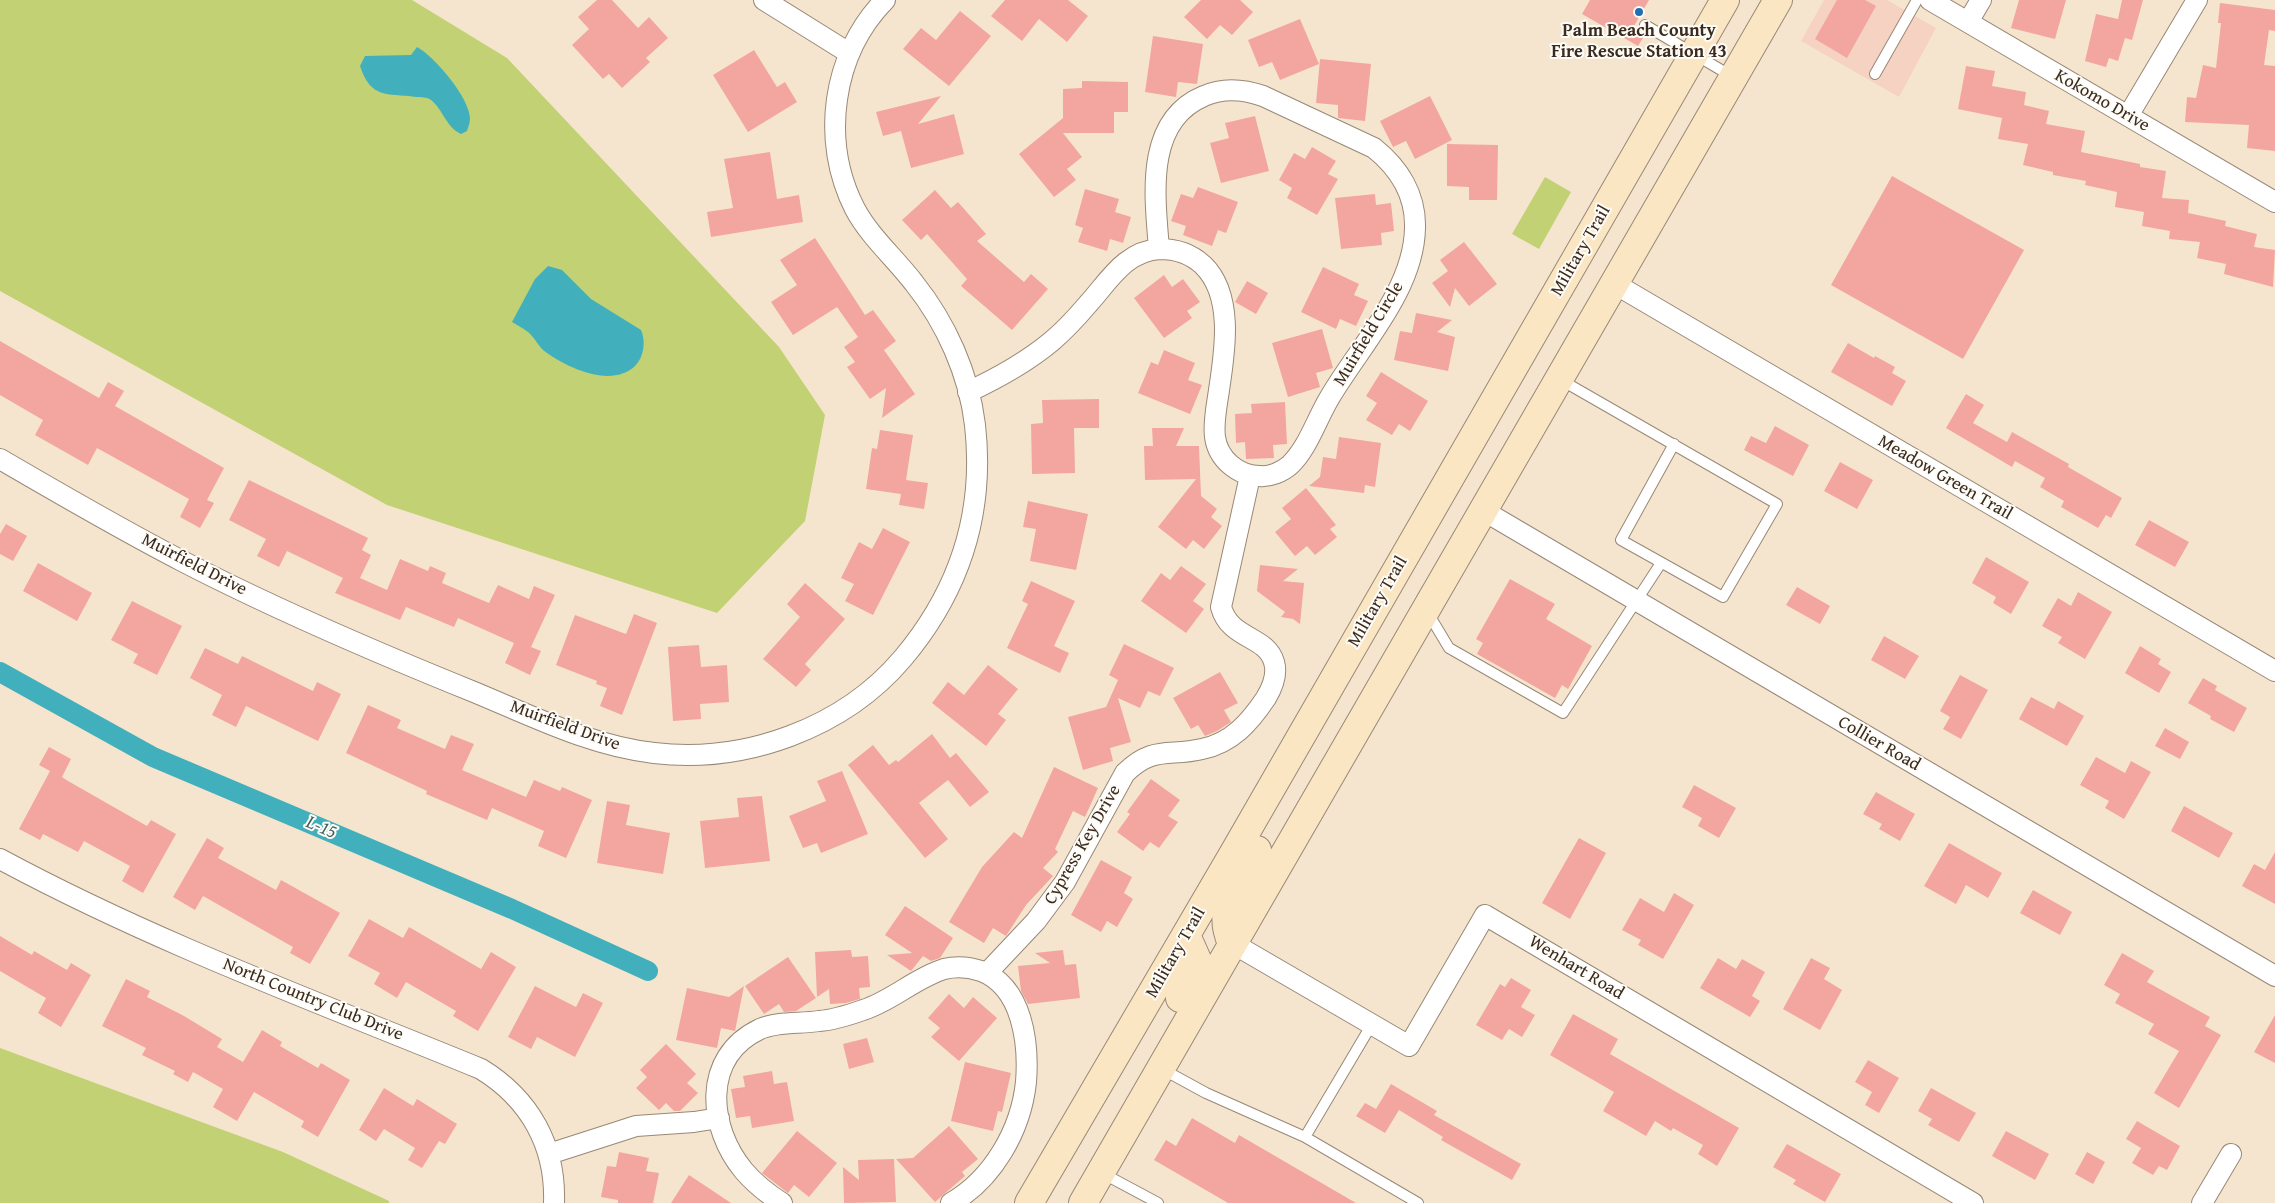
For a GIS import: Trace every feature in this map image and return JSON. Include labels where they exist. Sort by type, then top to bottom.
[{"type":"main road","name":"Military Trail","points":[[1029,1203],[1186,935],[1725,0]]},
{"type":"main road","points":[[1083,1203],[1778,0]]},
{"type":"main road","points":[[1232,943],[1226,929],[1227,904],[1328,727],[1328,688]]},
{"type":"main road","points":[[1107,1162],[1114,1113],[1191,981],[1198,962],[1186,935]]},
{"type":"street","points":[[764,0],[849,53]]},
{"type":"street","name":"Muirfield Drive","points":[[0,460],[79,506],[182,561],[301,619],[404,664],[578,734],[616,747],[655,754],[695,755],[734,751],[773,742],[822,722],[856,701],[877,684],[896,666],[922,635],[943,602],[959,565],[968,540],[975,501],[978,461],[974,421],[968,392],[950,341],[938,317],[915,284],[869,232],[854,208],[844,182],[837,155],[834,127],[836,99],[842,72],[849,53],[863,27],[885,0]]},
{"type":"street","name":"Kokomo Drive","points":[[1930,0],[2275,202]]},
{"type":"street","points":[[1968,22],[1981,0]]},
{"type":"street","points":[[2128,116],[2197,0]]},
{"type":"street","name":"Muirfield Circle","points":[[1159,249],[1155,201],[1156,171],[1162,142],[1177,115],[1192,102],[1211,92],[1237,89],[1251,91],[1361,140],[1386,157],[1396,168],[1410,195],[1415,230],[1410,258],[1401,285],[1387,310],[1329,398],[1298,455],[1289,466],[1277,473],[1264,476],[1250,476]]},
{"type":"street","points":[[968,392],[994,380],[1029,358],[1072,323],[1122,266],[1145,252],[1159,249],[1173,250],[1186,254],[1198,261],[1216,282],[1224,325],[1224,348],[1214,435],[1218,448],[1234,469],[1250,476]]},
{"type":"street","name":"Meadow Green Trail","points":[[1615,284],[2275,671]]},
{"type":"street","name":"Cypress Key Drive","points":[[987,973],[1036,921],[1065,882],[1125,773],[1135,764],[1161,752],[1203,749],[1230,738],[1254,716],[1271,689],[1275,676],[1274,662],[1268,651],[1234,629],[1224,619],[1221,607],[1250,476]]},
{"type":"street","name":"Collier Road","points":[[1484,511],[2275,976]]},
{"type":"street","name":"North Country Club Drive","points":[[0,859],[131,924],[481,1069],[494,1077],[517,1098],[536,1122],[549,1154],[553,1174],[554,1203]]},
{"type":"street","name":"Wenhart Road","points":[[1232,943],[1409,1046],[1485,914],[1973,1203]]},
{"type":"street","points":[[782,1203],[766,1193],[745,1172],[729,1146],[718,1118],[716,1097],[720,1071],[733,1048],[750,1034],[775,1025],[827,1020],[865,1010],[894,998],[932,973],[945,969],[966,968],[987,973],[1008,992],[1019,1016],[1026,1050],[1027,1068],[1025,1094],[1011,1136],[993,1166],[975,1185],[951,1203]]},
{"type":"street","points":[[549,1154],[636,1126],[694,1122],[718,1118]]},
{"type":"street","points":[[2202,1203],[2231,1154]]},
{"type":"lane","points":[[1875,74],[1917,0]]},
{"type":"lane","points":[[1645,25],[1734,77]]},
{"type":"lane","points":[[1560,379],[1674,444],[1777,504],[1723,597],[1621,540],[1674,444]]},
{"type":"lane","points":[[1426,610],[1449,648],[1563,713],[1661,563]]},
{"type":"lane","points":[[1305,1137],[1372,1024]]},
{"type":"lane","points":[[1161,1068],[1206,1093],[1305,1137],[1418,1203]]},
{"type":"lane","points":[[1107,1162],[1158,1203]]},
{"type":"shaded area","points":[[1824,0],[1887,0],[1936,28],[1899,97],[1801,41]]},
{"type":"green space","points":[[0,0],[412,0],[507,58],[779,347],[825,415],[805,521],[717,613],[387,505],[0,291]]},
{"type":"green space","points":[[1545,177],[1571,192],[1539,249],[1512,234]]},
{"type":"green space","points":[[0,1048],[283,1152],[389,1201],[389,1203],[0,1203]]},
{"type":"water","points":[[417,47],[442,69],[464,100],[470,120],[467,131],[461,134],[456,131],[429,99],[381,92],[369,84],[364,77],[360,66],[365,56],[411,55]]},
{"type":"water","points":[[548,266],[562,270],[591,299],[641,330],[643,349],[635,366],[625,373],[614,376],[601,376],[575,369],[552,357],[543,350],[528,332],[512,322],[535,279]]},
{"type":"building","points":[[597,0],[612,0],[638,28],[649,17],[668,38],[646,58],[650,62],[622,88],[609,74],[603,79],[572,45],[589,29],[578,17]]},
{"type":"building","points":[[1005,0],[1068,0],[1088,16],[1067,42],[1039,19],[1022,41],[991,16]]},
{"type":"building","points":[[1201,0],[1240,0],[1253,12],[1232,35],[1220,25],[1207,39],[1184,17]]},
{"type":"building","points":[[1590,0],[1649,0],[1634,26],[1646,33],[1638,46],[1582,14]]},
{"type":"building","points":[[1837,0],[1865,0],[1876,6],[1847,58],[1815,39]]},
{"type":"building","points":[[2019,0],[2066,0],[2055,39],[2011,28]]},
{"type":"building","points":[[2122,0],[2143,0],[2132,40],[2125,38],[2118,61],[2109,58],[2106,67],[2085,61],[2096,14],[2118,19]]},
{"type":"building","points":[[2220,3],[2275,10],[2275,31],[2269,30],[2264,65],[2275,66],[2275,151],[2247,148],[2249,125],[2185,122],[2187,97],[2196,98],[2203,65],[2216,68],[2221,23],[2218,23]]},
{"type":"building","points":[[960,11],[991,36],[949,86],[903,49],[921,28],[936,40]]},
{"type":"building","points":[[1300,19],[1319,64],[1280,80],[1272,62],[1259,67],[1248,40]]},
{"type":"building","points":[[1153,36],[1203,44],[1197,84],[1178,82],[1176,97],[1145,92]]},
{"type":"building","points":[[754,50],[777,87],[785,82],[797,102],[748,132],[713,75]]},
{"type":"building","points":[[1320,59],[1371,64],[1365,121],[1338,118],[1338,105],[1316,103]]},
{"type":"building","points":[[1966,66],[1995,71],[1992,86],[2026,92],[2024,105],[2049,111],[2046,124],[2085,131],[2081,152],[2140,164],[2140,167],[2166,171],[2162,198],[2189,200],[2188,213],[2226,221],[2225,226],[2257,234],[2254,247],[2275,250],[2273,287],[2224,274],[2226,264],[2197,258],[2200,242],[2169,239],[2170,231],[2142,226],[2144,212],[2115,207],[2117,192],[2085,185],[2086,181],[2053,175],[2053,172],[2023,165],[2028,144],[1998,139],[2002,118],[1958,109]]},
{"type":"building","points":[[1082,81],[1128,82],[1128,112],[1114,112],[1114,133],[1063,133],[1082,157],[1067,169],[1076,180],[1054,197],[1019,154],[1063,118],[1063,89],[1082,88]]},
{"type":"building","points":[[941,96],[918,124],[954,114],[964,154],[911,168],[901,131],[883,136],[876,112]]},
{"type":"building","points":[[1430,96],[1452,140],[1415,159],[1406,141],[1393,147],[1380,121]]},
{"type":"building","points":[[1255,116],[1269,171],[1221,183],[1210,143],[1229,138],[1225,123]]},
{"type":"building","points":[[1447,144],[1498,145],[1497,200],[1469,200],[1469,187],[1447,186]]},
{"type":"building","points":[[1312,147],[1336,161],[1328,174],[1338,179],[1317,215],[1287,198],[1292,188],[1279,180],[1294,153],[1305,159]]},
{"type":"building","points":[[770,152],[777,199],[799,195],[803,222],[711,237],[707,212],[733,208],[724,159]]},
{"type":"building","points":[[1892,176],[2024,250],[1963,359],[1831,285]]},
{"type":"building","points":[[1198,187],[1238,202],[1226,233],[1218,230],[1212,246],[1183,235],[1186,226],[1171,221],[1181,194],[1193,198]]},
{"type":"building","points":[[1085,189],[1119,199],[1115,212],[1131,217],[1123,243],[1110,239],[1107,251],[1078,242],[1083,228],[1075,225]]},
{"type":"building","points":[[935,190],[951,208],[958,202],[986,234],[977,241],[1024,282],[1031,274],[1048,289],[1012,330],[961,286],[967,279],[927,234],[921,240],[902,220]]},
{"type":"building","points":[[1375,194],[1376,205],[1391,203],[1394,231],[1381,233],[1382,245],[1341,249],[1335,198]]},
{"type":"building","points":[[815,238],[865,315],[873,310],[896,341],[884,350],[915,394],[882,418],[886,388],[870,399],[847,367],[855,362],[844,347],[858,337],[837,307],[793,335],[771,302],[797,285],[780,260]]},
{"type":"building","points":[[1464,242],[1497,284],[1469,306],[1455,288],[1450,307],[1432,283],[1448,271],[1440,260]]},
{"type":"building","points":[[1323,267],[1359,284],[1354,295],[1368,301],[1356,326],[1340,319],[1336,329],[1301,312]]},
{"type":"building","points":[[1164,275],[1172,287],[1183,279],[1200,302],[1187,311],[1192,318],[1164,338],[1134,298]]},
{"type":"building","points":[[1247,281],[1268,293],[1256,314],[1235,302]]},
{"type":"building","points":[[1416,313],[1452,320],[1437,332],[1455,337],[1448,371],[1394,360],[1400,331],[1412,333]]},
{"type":"building","points":[[1322,329],[1333,368],[1316,373],[1320,387],[1288,397],[1272,343]]},
{"type":"building","points":[[0,341],[99,398],[108,382],[124,391],[115,406],[224,468],[207,500],[214,503],[200,528],[180,517],[189,499],[97,448],[88,465],[35,435],[43,420],[0,395]]},
{"type":"building","points":[[1848,343],[1874,358],[1875,356],[1895,367],[1892,373],[1906,381],[1892,406],[1831,372]]},
{"type":"building","points":[[1164,350],[1195,363],[1188,380],[1202,385],[1190,414],[1138,393],[1151,362],[1158,365]]},
{"type":"building","points":[[1381,372],[1428,401],[1410,431],[1399,424],[1392,435],[1366,420],[1377,403],[1366,396]]},
{"type":"building","points":[[1966,394],[1984,405],[1973,423],[2007,442],[2012,432],[2069,464],[2068,467],[2122,498],[2111,518],[2106,515],[2098,528],[2061,507],[2064,501],[2040,487],[2045,478],[2015,461],[2012,467],[1946,428]]},
{"type":"building","points":[[1099,399],[1099,428],[1074,428],[1075,473],[1032,474],[1031,424],[1043,423],[1042,400]]},
{"type":"building","points":[[1285,402],[1287,444],[1273,445],[1274,458],[1246,459],[1245,442],[1236,443],[1235,414],[1252,413],[1251,404]]},
{"type":"building","points":[[1775,426],[1809,445],[1793,476],[1744,450],[1751,436],[1766,443]]},
{"type":"building","points":[[1152,428],[1184,428],[1176,446],[1199,446],[1201,496],[1217,509],[1211,517],[1222,526],[1204,549],[1193,540],[1186,549],[1158,527],[1196,479],[1145,480],[1144,446],[1153,446]]},
{"type":"building","points":[[880,430],[913,435],[906,480],[928,483],[924,509],[899,505],[901,494],[866,489],[872,448],[877,449]]},
{"type":"building","points":[[1339,437],[1381,443],[1375,487],[1365,485],[1364,493],[1309,486],[1320,477],[1323,457],[1336,459]]},
{"type":"building","points":[[1840,462],[1873,480],[1857,509],[1824,491]]},
{"type":"building","points":[[249,480],[368,538],[362,550],[371,555],[360,578],[387,590],[400,559],[428,571],[430,566],[446,573],[442,583],[489,603],[498,585],[529,599],[534,586],[555,595],[531,647],[541,651],[530,675],[505,663],[514,643],[458,618],[454,627],[406,607],[400,620],[335,593],[343,578],[287,551],[279,567],[257,556],[266,539],[229,520]]},
{"type":"building","points":[[1306,488],[1336,525],[1330,529],[1337,537],[1315,555],[1307,546],[1295,556],[1275,532],[1291,519],[1282,508]]},
{"type":"building","points":[[1028,501],[1088,514],[1076,570],[1030,561],[1036,529],[1023,527]]},
{"type":"building","points":[[2149,520],[2189,542],[2175,567],[2135,545]]},
{"type":"building","points":[[6,524],[27,536],[13,561],[0,554],[0,534]]},
{"type":"building","points":[[883,528],[910,542],[873,615],[845,601],[854,584],[841,578],[859,542],[872,549]]},
{"type":"building","points":[[1986,557],[2029,582],[2011,614],[1993,603],[1996,597],[1972,583]]},
{"type":"building","points":[[38,563],[92,593],[77,621],[23,591]]},
{"type":"building","points":[[1260,565],[1298,569],[1283,581],[1304,583],[1300,624],[1293,619],[1281,617],[1285,612],[1257,591]]},
{"type":"building","points":[[1181,566],[1206,584],[1193,601],[1204,609],[1186,633],[1141,601],[1161,573],[1170,580]]},
{"type":"building","points":[[1510,579],[1555,604],[1546,619],[1592,646],[1568,689],[1562,685],[1555,698],[1477,654],[1483,643],[1476,639]]},
{"type":"building","points":[[1031,581],[1075,601],[1054,646],[1069,653],[1060,673],[1007,648],[1028,604],[1022,601]]},
{"type":"building","points":[[805,583],[845,619],[805,664],[811,670],[796,687],[763,659],[800,617],[787,604]]},
{"type":"building","points":[[1797,587],[1830,606],[1820,624],[1786,605]]},
{"type":"building","points":[[2078,592],[2112,612],[2085,659],[2058,643],[2062,637],[2042,626],[2058,598],[2071,606]]},
{"type":"building","points":[[132,601],[182,626],[157,675],[133,663],[138,654],[111,640]]},
{"type":"building","points":[[634,614],[657,623],[622,715],[600,706],[607,688],[596,684],[597,681],[556,665],[575,615],[626,634]]},
{"type":"building","points":[[1884,636],[1919,656],[1905,679],[1871,660]]},
{"type":"building","points":[[1124,644],[1174,668],[1160,696],[1148,691],[1140,708],[1118,698],[1131,742],[1110,748],[1113,761],[1083,770],[1068,717],[1106,707],[1118,680],[1109,675]]},
{"type":"building","points":[[699,645],[701,667],[727,665],[729,702],[700,704],[701,719],[673,721],[668,647]]},
{"type":"building","points":[[2140,646],[2161,659],[2158,664],[2171,672],[2159,693],[2125,673]]},
{"type":"building","points":[[205,648],[238,664],[242,656],[313,691],[317,682],[341,694],[318,741],[246,706],[236,727],[212,715],[222,695],[190,678]]},
{"type":"building","points":[[988,665],[1018,689],[998,714],[1006,720],[986,746],[932,703],[948,682],[964,695]]},
{"type":"building","points":[[1220,672],[1238,703],[1224,710],[1231,722],[1205,736],[1198,725],[1191,729],[1173,698]]},
{"type":"building","points":[[1960,675],[1988,690],[1961,739],[1943,729],[1950,717],[1940,711]]},
{"type":"building","points":[[2203,678],[2217,686],[2215,690],[2247,708],[2234,732],[2210,719],[2211,716],[2188,703]]},
{"type":"building","points":[[2031,697],[2054,709],[2058,701],[2084,716],[2067,746],[2019,719]]},
{"type":"building","points":[[368,705],[401,720],[397,728],[445,749],[451,735],[474,744],[462,770],[526,797],[534,780],[560,791],[562,787],[592,800],[566,858],[538,846],[544,831],[492,808],[487,820],[426,794],[427,791],[346,753]]},
{"type":"building","points":[[2165,728],[2189,742],[2180,759],[2155,746]]},
{"type":"building","points":[[932,734],[950,758],[956,753],[989,792],[970,807],[948,780],[919,803],[948,839],[925,858],[848,765],[873,745],[889,765],[896,760],[898,762]]},
{"type":"building","points":[[49,747],[71,759],[62,777],[147,826],[151,820],[176,834],[143,893],[122,881],[130,866],[84,841],[78,852],[43,834],[40,840],[19,829],[50,771],[39,765]]},
{"type":"building","points":[[2096,757],[2125,773],[2131,761],[2151,772],[2124,819],[2105,808],[2109,801],[2080,785]]},
{"type":"building","points":[[1054,767],[1098,788],[1085,817],[1073,811],[1055,849],[1058,852],[1043,868],[1053,876],[1026,905],[1006,936],[993,928],[984,943],[949,922],[982,867],[1014,832],[1022,838]]},
{"type":"building","points":[[842,771],[868,834],[821,853],[817,843],[803,848],[789,816],[826,801],[817,781]]},
{"type":"building","points":[[1151,779],[1180,800],[1168,816],[1178,822],[1159,848],[1150,842],[1143,851],[1117,832],[1130,814],[1127,812]]},
{"type":"building","points":[[1694,785],[1736,808],[1719,838],[1698,826],[1702,818],[1682,807]]},
{"type":"building","points":[[1876,792],[1915,814],[1900,841],[1879,829],[1882,824],[1863,814]]},
{"type":"building","points":[[762,796],[770,861],[705,868],[700,821],[739,817],[737,798]]},
{"type":"building","points":[[607,801],[630,805],[626,825],[670,833],[663,874],[597,863]]},
{"type":"building","points":[[2184,806],[2233,833],[2219,858],[2171,831]]},
{"type":"building","points":[[207,838],[224,848],[218,858],[276,890],[281,880],[340,913],[310,964],[290,953],[293,947],[203,896],[195,910],[173,897]]},
{"type":"building","points":[[1579,838],[1606,853],[1570,919],[1542,903]]},
{"type":"building","points":[[1949,843],[2002,873],[1988,898],[1966,885],[1956,904],[1924,886]]},
{"type":"building","points":[[2275,852],[2275,904],[2242,886],[2254,864],[2265,870]]},
{"type":"building","points":[[1101,860],[1132,877],[1124,893],[1133,899],[1117,927],[1107,921],[1101,932],[1071,915]]},
{"type":"building","points":[[2033,890],[2072,912],[2060,935],[2020,913]]},
{"type":"building","points":[[1674,893],[1694,905],[1663,959],[1638,945],[1641,940],[1622,930],[1640,898],[1664,912]]},
{"type":"building","points":[[905,906],[953,938],[940,958],[931,961],[923,956],[911,971],[887,955],[912,953],[885,935]]},
{"type":"building","points":[[369,919],[403,938],[409,927],[481,969],[491,952],[516,967],[478,1031],[453,1016],[456,1011],[406,982],[397,998],[374,984],[380,973],[348,956]]},
{"type":"building","points":[[0,936],[32,955],[34,951],[67,970],[71,963],[91,975],[61,1027],[38,1013],[46,998],[0,971]]},
{"type":"building","points":[[851,950],[852,957],[868,956],[870,987],[859,988],[860,999],[846,1003],[830,1004],[829,989],[817,997],[815,952]]},
{"type":"building","points":[[1063,950],[1065,965],[1076,964],[1080,998],[1028,1004],[1021,991],[1018,966],[1050,963],[1035,953]]},
{"type":"building","points":[[2122,953],[2154,971],[2147,982],[2210,1017],[2205,1026],[2221,1035],[2179,1108],[2154,1093],[2179,1051],[2148,1034],[2154,1024],[2115,1003],[2120,994],[2104,985]]},
{"type":"building","points":[[788,957],[816,998],[796,1011],[784,1012],[779,1004],[764,1014],[745,986]]},
{"type":"building","points":[[1718,958],[1736,969],[1742,959],[1765,972],[1752,996],[1760,1001],[1750,1017],[1700,988]]},
{"type":"building","points":[[1811,958],[1830,968],[1824,979],[1842,990],[1820,1030],[1783,1009]]},
{"type":"building","points":[[1511,978],[1531,990],[1521,1007],[1535,1015],[1522,1037],[1509,1029],[1502,1040],[1476,1025],[1500,984],[1505,987]]},
{"type":"building","points":[[126,979],[150,991],[147,997],[184,1016],[222,1039],[217,1047],[243,1062],[262,1030],[282,1042],[280,1046],[318,1068],[321,1063],[350,1080],[318,1137],[301,1127],[304,1121],[254,1092],[237,1121],[213,1107],[223,1089],[193,1072],[188,1082],[173,1074],[175,1071],[142,1055],[146,1048],[102,1026]]},
{"type":"building","points":[[535,986],[576,1007],[583,993],[603,1003],[575,1057],[537,1037],[531,1049],[508,1037]]},
{"type":"building","points":[[744,986],[735,1031],[721,1028],[717,1048],[676,1040],[687,988],[729,997]]},
{"type":"building","points":[[949,994],[964,1008],[973,997],[997,1018],[959,1061],[931,1037],[940,1028],[928,1018]]},
{"type":"building","points":[[1573,1014],[1618,1039],[1610,1054],[1739,1128],[1717,1166],[1698,1154],[1703,1145],[1673,1128],[1671,1131],[1655,1121],[1646,1136],[1603,1111],[1614,1092],[1550,1055]]},
{"type":"building","points":[[2275,1015],[2275,1063],[2254,1052]]},
{"type":"building","points":[[867,1038],[874,1062],[849,1069],[843,1044]]},
{"type":"building","points":[[666,1044],[696,1074],[687,1083],[698,1093],[680,1111],[674,1111],[666,1103],[659,1110],[636,1088],[647,1077],[640,1070]]},
{"type":"building","points":[[1868,1060],[1899,1078],[1879,1113],[1865,1105],[1872,1092],[1855,1082]]},
{"type":"building","points":[[965,1062],[1011,1073],[1002,1112],[998,1111],[993,1131],[951,1121]]},
{"type":"building","points":[[772,1071],[774,1084],[787,1082],[794,1121],[752,1128],[750,1116],[736,1118],[731,1089],[745,1087],[743,1076]]},
{"type":"building","points":[[1391,1084],[1437,1111],[1434,1115],[1521,1164],[1512,1180],[1441,1140],[1443,1137],[1399,1110],[1385,1133],[1356,1116],[1365,1103],[1376,1109]]},
{"type":"building","points":[[384,1088],[413,1106],[417,1099],[457,1124],[445,1144],[439,1141],[422,1168],[408,1160],[415,1148],[384,1129],[376,1141],[359,1130]]},
{"type":"building","points":[[1931,1088],[1976,1113],[1959,1142],[1928,1125],[1932,1119],[1918,1111]]},
{"type":"building","points":[[1192,1118],[1235,1143],[1239,1135],[1356,1203],[1228,1203],[1154,1160],[1166,1140],[1176,1146]]},
{"type":"building","points":[[2137,1121],[2180,1146],[2167,1170],[2159,1166],[2153,1175],[2132,1163],[2141,1148],[2126,1139]]},
{"type":"building","points":[[949,1126],[978,1159],[962,1172],[965,1176],[935,1202],[896,1159],[913,1158]]},
{"type":"building","points":[[797,1131],[837,1163],[809,1197],[794,1185],[788,1193],[762,1173]]},
{"type":"building","points":[[2006,1131],[2049,1154],[2035,1180],[1992,1156]]},
{"type":"building","points":[[1787,1144],[1841,1174],[1825,1202],[1793,1184],[1796,1180],[1773,1167]]},
{"type":"building","points":[[619,1152],[649,1158],[646,1171],[659,1173],[653,1203],[618,1203],[618,1200],[601,1197],[607,1166],[616,1167]]},
{"type":"building","points":[[2087,1152],[2105,1162],[2093,1184],[2075,1174]]},
{"type":"building","points":[[894,1159],[896,1202],[844,1203],[843,1167],[859,1180],[858,1160]]},
{"type":"building","points":[[689,1175],[731,1203],[671,1203]]},
{"type":"waterway","name":"L-15","points":[[0,672],[153,757],[512,909],[648,971]]},
{"type":"place","name":"Palm Beach County Fire Rescue Station 43","points":[[1639,12]]}]
